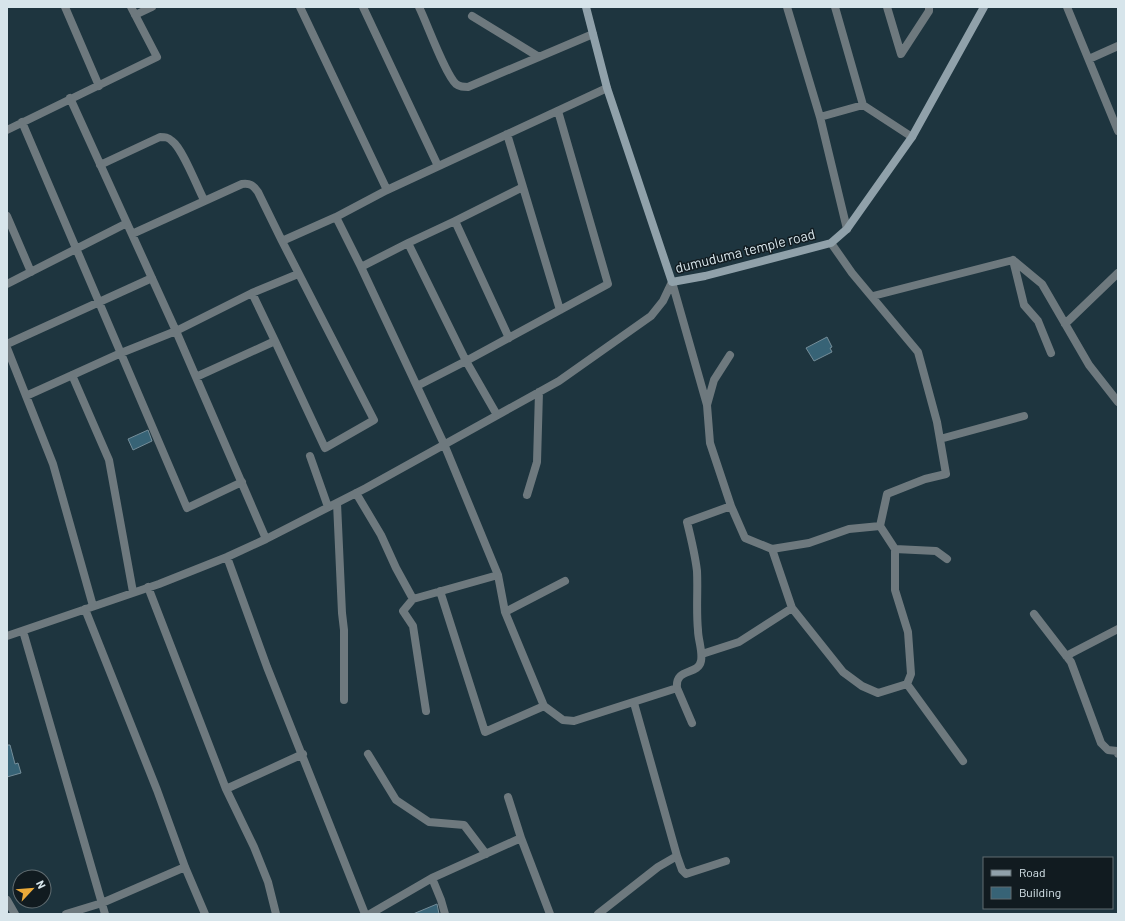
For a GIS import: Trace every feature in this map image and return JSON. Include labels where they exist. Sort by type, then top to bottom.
[{"type":"street","points":[[65,7],[99,86]]},
{"type":"street","points":[[7,130],[70,98],[99,86],[157,57],[131,7]]},
{"type":"street","points":[[135,15],[152,7]]},
{"type":"street","points":[[300,7],[388,190]]},
{"type":"street","points":[[362,7],[438,166]]},
{"type":"street","points":[[419,7],[446,68],[454,82],[459,86],[468,87],[593,34]]},
{"type":"street","name":"dumuduma temple road","points":[[586,7],[607,88],[672,282],[705,276],[831,243],[847,229],[912,137],[984,7]]},
{"type":"street","points":[[787,7],[820,117],[847,229]]},
{"type":"street","points":[[835,7],[863,105],[912,137]]},
{"type":"street","points":[[887,7],[901,54],[929,12],[929,7]]},
{"type":"street","points":[[1067,7],[1118,132]]},
{"type":"street","points":[[472,16],[538,57]]},
{"type":"street","points":[[1089,59],[1118,46]]},
{"type":"street","points":[[282,241],[336,217],[438,166],[607,88]]},
{"type":"street","points":[[70,98],[176,331],[266,539]]},
{"type":"street","points":[[820,117],[863,105]]},
{"type":"street","points":[[417,386],[608,284],[558,111]]},
{"type":"street","points":[[22,122],[188,508],[242,482]]},
{"type":"street","points":[[507,134],[560,310]]},
{"type":"street","points":[[100,165],[160,137],[166,137],[174,141],[183,156],[204,200]]},
{"type":"street","points":[[132,234],[242,184],[250,184],[254,186],[374,420],[325,448],[252,293]]},
{"type":"street","points":[[361,267],[523,187]]},
{"type":"street","points":[[7,216],[31,272]]},
{"type":"street","points":[[336,217],[444,444],[498,575],[505,612],[544,706],[563,720],[574,721],[677,688]]},
{"type":"street","points":[[456,221],[509,338]]},
{"type":"street","points":[[7,284],[127,223]]},
{"type":"street","points":[[408,243],[466,361],[497,415]]},
{"type":"street","points":[[831,243],[852,273],[873,296],[918,352],[937,422],[940,439],[946,474],[925,479],[887,494],[880,526],[895,549],[895,590],[908,632],[911,674],[907,684]]},
{"type":"street","points":[[873,296],[1013,260]]},
{"type":"street","points":[[1013,260],[1042,284],[1090,365],[1118,402]]},
{"type":"street","points":[[1013,260],[1024,305],[1038,322],[1051,353]]},
{"type":"street","points":[[1065,324],[1118,273]]},
{"type":"street","points":[[26,396],[121,353],[176,331],[252,293],[298,274]]},
{"type":"street","points":[[7,344],[152,278]]},
{"type":"street","points":[[7,636],[227,558],[356,493],[559,381],[650,316],[663,301],[672,282]]},
{"type":"street","points":[[672,282],[707,405],[710,443],[731,506],[745,538],[772,549],[809,543],[849,529],[880,526]]},
{"type":"street","points":[[196,377],[275,340]]},
{"type":"street","points":[[7,348],[53,464],[93,606]]},
{"type":"street","points":[[707,405],[714,380],[730,355]]},
{"type":"street","points":[[72,375],[109,460],[133,592]]},
{"type":"street","points":[[527,495],[537,462],[539,392]]},
{"type":"street","points":[[940,439],[1024,416]]},
{"type":"street","points":[[310,456],[328,507]]},
{"type":"street","points":[[356,493],[381,535],[396,568],[413,598]]},
{"type":"street","points":[[337,503],[344,630],[344,700]]},
{"type":"street","points":[[692,723],[677,688],[676,682],[681,675],[698,666],[701,662],[702,654],[698,630],[697,571],[694,550],[687,522],[731,506]]},
{"type":"street","points":[[772,549],[792,608],[844,672],[862,686],[878,693],[907,684]]},
{"type":"street","points":[[895,549],[936,551],[947,558]]},
{"type":"street","points":[[227,558],[267,667],[303,754],[365,914]]},
{"type":"street","points":[[426,711],[413,626],[403,611],[413,598],[498,575]]},
{"type":"street","points":[[505,612],[565,581]]},
{"type":"street","points":[[148,587],[226,789],[254,847],[268,882],[276,914]]},
{"type":"street","points":[[440,591],[485,732],[544,706]]},
{"type":"street","points":[[702,654],[739,642],[792,608]]},
{"type":"street","points":[[85,609],[157,790],[185,867],[206,914]]},
{"type":"street","points":[[1034,614],[1071,662],[1101,743],[1108,750],[1118,752]]},
{"type":"street","points":[[1066,656],[1118,629]]},
{"type":"street","points":[[23,631],[105,914]]},
{"type":"street","points":[[907,684],[963,761]]},
{"type":"street","points":[[634,703],[682,870],[686,874],[726,861]]},
{"type":"street","points":[[226,789],[303,754]]},
{"type":"street","points":[[368,754],[396,800],[429,822],[464,826],[486,854]]},
{"type":"street","points":[[508,797],[521,838],[550,914]]},
{"type":"street","points":[[370,914],[432,878],[521,838]]},
{"type":"street","points":[[598,914],[658,867],[677,856]]},
{"type":"street","points":[[66,914],[102,903],[185,867]]},
{"type":"street","points":[[432,878],[445,914]]},
{"type":"street","points":[[7,900],[15,914]]},
{"type":"building","points":[[827,337],[832,347],[830,348],[832,352],[814,361],[806,348]]},
{"type":"building","points":[[148,430],[152,441],[133,450],[128,439]]},
{"type":"building","points":[[7,745],[10,745],[15,764],[18,763],[21,773],[7,777]]},
{"type":"building","points":[[437,904],[439,914],[413,914]]}]
